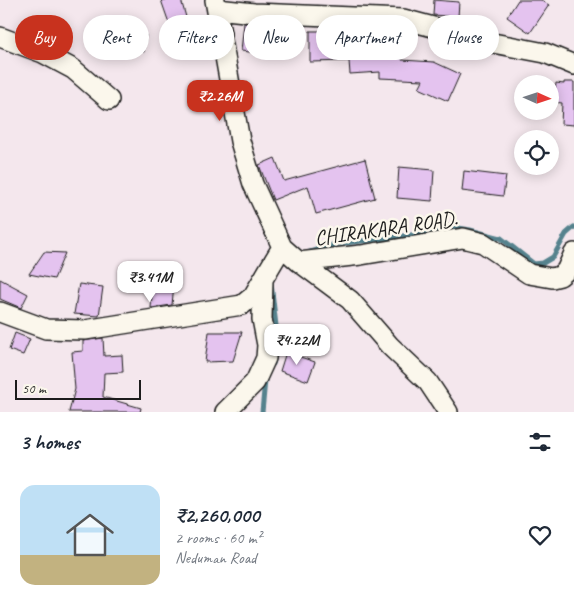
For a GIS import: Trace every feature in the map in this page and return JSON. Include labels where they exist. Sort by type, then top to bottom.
[{"type":"street","points":[[448,412],[428,382],[390,346],[350,300],[282,247],[253,184],[240,141],[216,5],[254,13],[404,19],[493,43],[546,53],[574,65]]},
{"type":"street","points":[[0,37],[42,53],[73,69],[110,100]]},
{"type":"street","name":"CHIRAKARA ROAD.","points":[[299,262],[463,238],[483,242],[529,274],[552,278],[560,276],[566,270],[574,253]]},
{"type":"street","points":[[0,312],[22,322],[46,329],[85,330],[242,305],[253,296],[282,247]]},
{"type":"street","points":[[225,412],[255,382],[266,358],[267,345],[262,319],[263,279]]},
{"type":"building","points":[[161,0],[181,0],[185,15],[166,15]]},
{"type":"building","points":[[434,0],[459,2],[458,15],[433,15]]},
{"type":"building","points":[[518,0],[541,0],[549,5],[530,33],[507,17]]},
{"type":"building","points":[[244,23],[244,51],[241,51]]},
{"type":"building","points":[[310,31],[316,31],[316,60],[434,62],[460,74],[448,101],[419,88],[423,80],[380,78],[380,72],[350,74],[349,61],[310,62]]},
{"type":"building","points":[[564,82],[574,82],[574,125],[561,124],[562,103],[559,103],[559,83],[564,84]]},
{"type":"building","points":[[275,158],[284,181],[365,159],[375,198],[316,214],[308,186],[273,200],[259,165]]},
{"type":"building","points":[[399,167],[434,170],[432,201],[397,198]]},
{"type":"building","points":[[464,171],[506,176],[503,196],[462,191]]},
{"type":"building","points":[[44,252],[65,253],[54,279],[29,274]]},
{"type":"building","points":[[0,279],[28,294],[21,308],[0,299]]},
{"type":"building","points":[[153,282],[174,284],[172,305],[151,308]]},
{"type":"building","points":[[79,284],[103,287],[99,316],[74,314]]},
{"type":"building","points":[[209,332],[242,332],[233,361],[205,362]]},
{"type":"building","points":[[15,333],[30,339],[23,355],[9,350]]},
{"type":"building","points":[[103,338],[104,356],[122,355],[123,372],[104,373],[103,397],[141,408],[140,412],[69,412],[75,389],[72,352],[83,351],[83,341]]},
{"type":"building","points":[[286,352],[315,362],[308,381],[280,371]]},
{"type":"waterway","points":[[307,253],[335,244],[420,234],[447,226],[501,238],[534,264],[543,263],[553,257],[566,234],[574,227]]},
{"type":"waterway","points":[[271,283],[278,343],[273,364]]},
{"type":"waterway","points":[[262,412],[265,380]]}]
